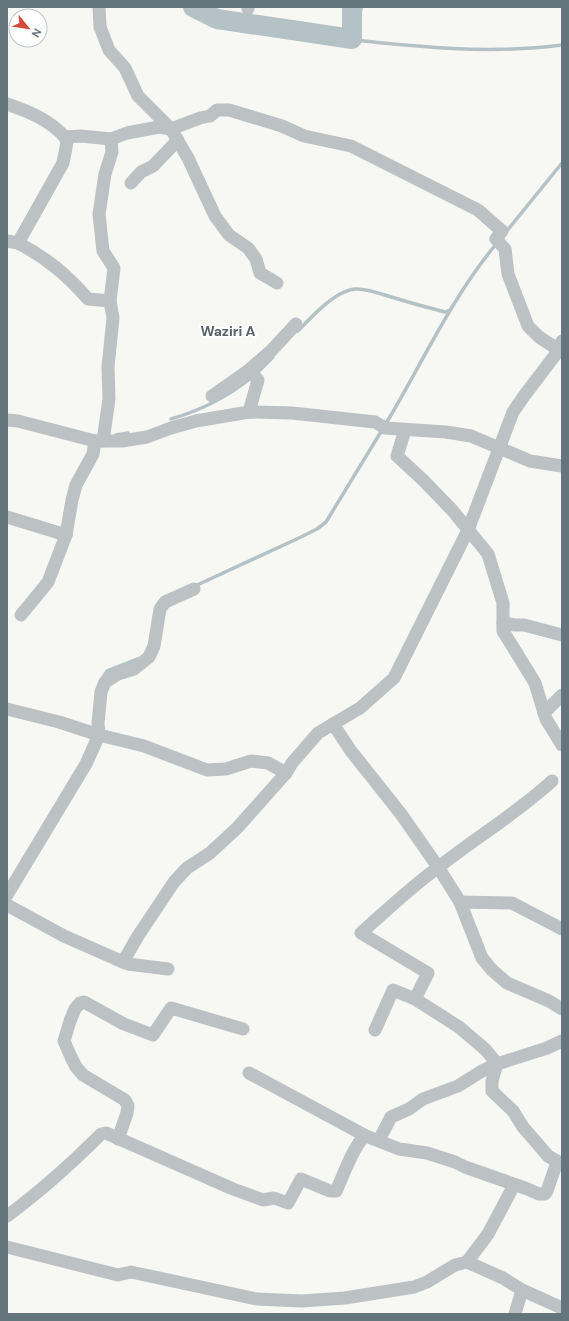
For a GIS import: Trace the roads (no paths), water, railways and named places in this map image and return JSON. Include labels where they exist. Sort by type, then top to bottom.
[{"type":"street","points":[[99,7],[100,27],[109,50],[125,68],[138,96],[175,134],[215,216],[228,235],[248,248],[256,259],[260,273],[277,283]]},
{"type":"street","points":[[7,104],[31,112],[58,129],[65,137],[66,142],[63,163],[13,242],[36,253],[68,276],[88,299],[110,301]]},
{"type":"street","points":[[123,962],[138,936],[174,882],[187,868],[210,853],[238,828],[286,773],[292,763],[318,733],[360,708],[394,678],[468,530],[513,412],[560,346],[539,337],[528,326],[508,274],[505,249],[496,239],[502,231],[478,210],[352,146],[304,136],[282,126],[229,110],[217,110],[210,116],[200,118],[175,134],[153,166],[141,172],[131,183]]},
{"type":"street","points":[[65,137],[81,136],[111,139],[128,133],[159,127],[175,134]]},
{"type":"street","points":[[21,615],[48,582],[66,535],[76,485],[99,441],[109,399],[108,367],[113,318],[110,301],[114,268],[103,251],[99,214],[105,174],[112,152],[111,139]]},
{"type":"street","points":[[212,396],[253,375],[271,351],[296,324]]},
{"type":"street","points":[[249,412],[253,375]]},
{"type":"street","points":[[7,420],[18,421],[99,441],[122,441],[147,436],[196,420],[220,416],[249,412],[292,414],[380,425],[405,430],[446,432],[471,436],[530,461],[562,466]]},
{"type":"street","points":[[405,430],[397,456],[423,480],[488,554],[503,602],[503,631],[535,683],[546,719],[562,745]]},
{"type":"street","points":[[7,517],[66,535]]},
{"type":"street","points":[[7,895],[86,764],[99,735],[98,723],[101,692],[105,682],[118,674],[134,669],[149,657],[154,646],[160,609],[165,602],[194,589]]},
{"type":"street","points":[[503,623],[515,625],[524,624],[562,635]]},
{"type":"street","points":[[544,713],[562,694]]},
{"type":"street","points":[[7,709],[144,746],[207,770],[226,768],[251,761],[268,763],[286,773]]},
{"type":"street","points":[[333,724],[351,751],[401,814],[438,867],[460,902],[482,958],[492,970],[507,983],[550,1001],[562,1009]]},
{"type":"street","points":[[415,999],[428,973],[361,933],[385,910],[438,867],[532,800],[552,782]]},
{"type":"street","points":[[460,902],[512,903],[562,929]]},
{"type":"street","points":[[7,905],[64,936],[128,964],[168,968]]},
{"type":"street","points":[[376,1030],[393,990],[415,999],[459,1027],[486,1050],[497,1064]]},
{"type":"street","points":[[118,1139],[127,1113],[128,1106],[125,1100],[83,1075],[76,1067],[64,1041],[74,1009],[80,1003],[84,1002],[124,1024],[153,1035],[171,1008],[244,1029]]},
{"type":"street","points":[[7,1216],[35,1195],[66,1168],[101,1134],[106,1134],[233,1189],[263,1200],[274,1198],[288,1203],[301,1179],[330,1191],[336,1191],[356,1147],[363,1138],[372,1138],[391,1117],[423,1099],[458,1086],[482,1071],[497,1064],[547,1048],[562,1041]]},
{"type":"street","points":[[249,1073],[372,1138],[398,1149],[427,1153],[539,1194],[545,1194],[548,1191],[560,1163],[548,1156],[523,1127],[513,1111],[492,1092],[492,1081],[497,1064]]},
{"type":"street","points":[[468,1262],[488,1234],[514,1184]]},
{"type":"street","points":[[7,1247],[118,1275],[132,1272],[256,1299],[302,1301],[345,1298],[414,1287],[427,1282],[455,1265],[468,1262],[503,1278],[522,1290],[562,1308]]},
{"type":"street","points":[[515,1314],[522,1290]]},
{"type":"waterway","points":[[193,7],[217,19],[352,39],[353,7]]},
{"type":"waterway","points":[[335,38],[392,44],[477,49],[534,48],[562,45]]},
{"type":"waterway","points":[[506,232],[562,163]]},
{"type":"waterway","points":[[385,425],[465,286],[497,243]]},
{"type":"waterway","points":[[298,331],[316,312],[332,299],[339,294],[355,289],[372,291],[445,312],[450,310]]},
{"type":"waterway","points":[[256,374],[273,357]]},
{"type":"waterway","points":[[171,419],[193,412],[213,403],[232,392],[251,378]]},
{"type":"waterway","points":[[195,586],[301,537],[317,529],[326,522],[382,430]]},
{"type":"waterway","points":[[116,435],[128,433]]},
{"type":"waterway","points":[[102,679],[107,671],[138,659]]},
{"type":"district","name":"Waziri A","points":[[228,331]]}]
